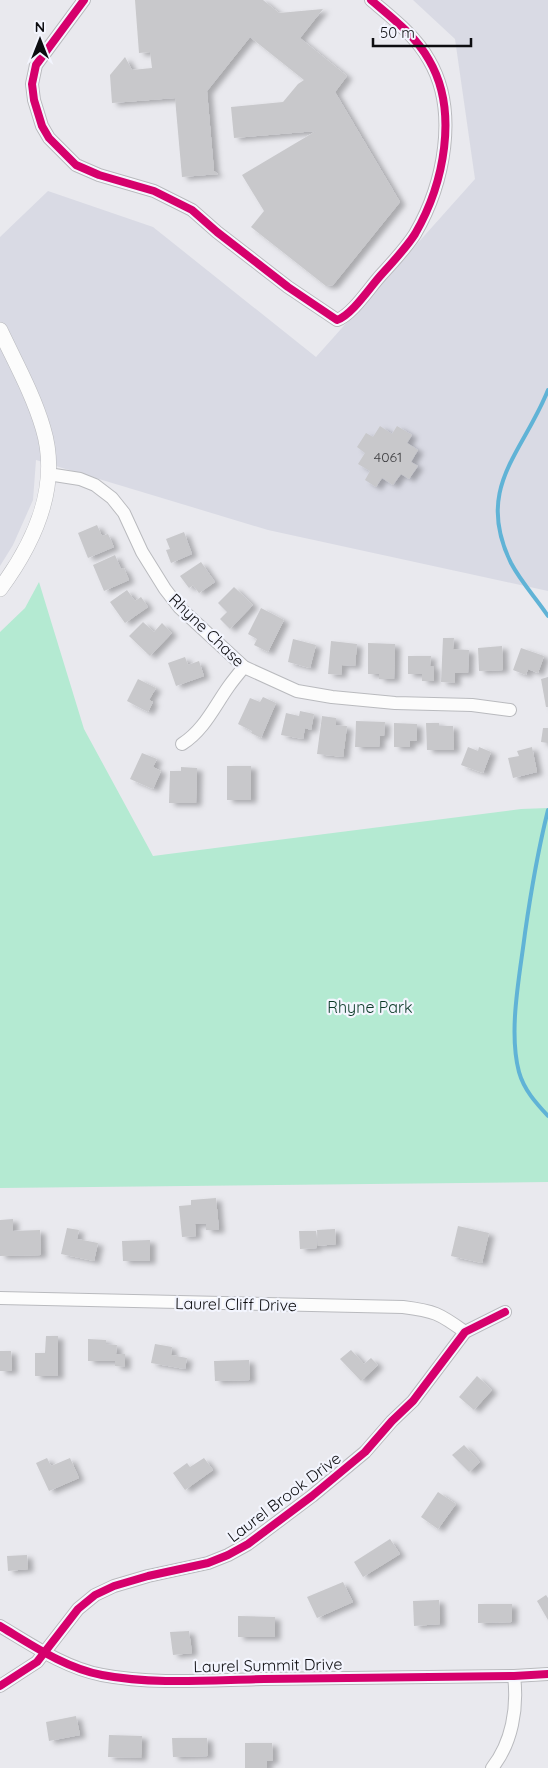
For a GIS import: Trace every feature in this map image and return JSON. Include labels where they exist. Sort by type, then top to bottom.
[{"type":"street","points":[[84,0],[36,65],[32,84],[34,100],[42,126],[49,138],[76,165],[99,175],[154,191],[192,210],[217,232],[288,287],[337,320],[349,312],[414,236],[433,198],[444,145],[445,106],[437,74],[428,58],[404,28],[371,0]]},
{"type":"street","points":[[0,330],[34,402],[44,429],[47,444],[48,474],[47,489],[40,519],[24,554],[0,589]]},
{"type":"street","name":"Rhyne Chase","points":[[48,474],[73,478],[95,485],[112,498],[124,513],[142,552],[165,589],[199,626],[244,667],[296,691],[332,697],[395,703],[472,705],[510,710]]},
{"type":"street","points":[[182,744],[192,738],[204,724],[244,667]]},
{"type":"street","name":"Laurel Cliff Drive","points":[[0,1298],[402,1307],[436,1313],[464,1332]]},
{"type":"street","name":"Laurel Brook Drive","points":[[0,1686],[37,1662],[78,1609],[95,1595],[114,1586],[148,1576],[208,1563],[248,1544],[312,1496],[365,1452],[392,1421],[413,1401],[464,1332],[505,1312]]},
{"type":"street","name":"Laurel Summit Drive","points":[[0,1626],[45,1653],[75,1667],[101,1675],[158,1680],[548,1674]]},
{"type":"street","points":[[492,1768],[507,1744],[514,1718],[516,1687],[514,1676]]},
{"type":"shaded area","points":[[413,0],[548,0],[548,591],[268,530],[36,460],[33,500],[13,545],[0,566],[0,237],[48,191],[153,227],[316,357],[475,179],[455,39]]},
{"type":"green space","name":"Rhyne Park","points":[[39,582],[84,729],[153,856],[521,809],[548,808],[548,1182],[0,1188],[0,632],[25,608]]},
{"type":"building","points":[[135,0],[263,0],[279,13],[323,9],[300,38],[347,76],[335,92],[400,202],[333,285],[326,286],[251,227],[264,211],[242,175],[316,131],[234,138],[231,107],[283,102],[298,84],[304,80],[250,37],[207,91],[214,171],[218,174],[182,177],[175,98],[112,103],[110,75],[125,57],[132,70],[152,68],[150,52],[139,53]]},
{"type":"building","points":[[380,426],[392,434],[397,426],[412,435],[407,443],[418,450],[411,462],[418,466],[409,479],[401,474],[393,485],[382,478],[376,487],[365,480],[370,471],[358,464],[365,453],[357,447],[366,433],[373,437]]},
{"type":"building","points":[[97,525],[102,536],[108,534],[114,547],[88,558],[78,533]]},
{"type":"building","points":[[184,532],[192,554],[171,563],[166,550],[170,549],[166,539]]},
{"type":"building","points":[[115,555],[121,569],[124,568],[129,580],[104,591],[93,565]]},
{"type":"building","points":[[201,562],[215,582],[199,593],[193,585],[189,588],[180,576]]},
{"type":"building","points":[[234,587],[253,605],[230,629],[220,619],[227,612],[218,603]]},
{"type":"building","points":[[127,590],[135,601],[141,597],[148,607],[125,623],[110,602]]},
{"type":"building","points":[[261,608],[284,620],[268,652],[254,645],[257,639],[248,634]]},
{"type":"building","points":[[143,622],[154,632],[162,623],[172,633],[150,656],[129,636]]},
{"type":"building","points":[[443,638],[454,638],[453,649],[469,650],[468,673],[455,673],[455,683],[441,682]]},
{"type":"building","points":[[293,639],[316,645],[310,668],[288,662]]},
{"type":"building","points":[[331,641],[357,644],[355,666],[342,665],[341,675],[328,674]]},
{"type":"building","points":[[368,643],[395,644],[394,679],[379,679],[379,674],[368,674]]},
{"type":"building","points":[[502,646],[503,670],[479,671],[478,648]]},
{"type":"building","points":[[521,648],[544,656],[538,673],[528,669],[526,675],[513,670]]},
{"type":"building","points":[[408,656],[431,656],[430,666],[434,666],[434,681],[422,681],[422,674],[408,674]]},
{"type":"building","points":[[185,657],[188,665],[199,661],[204,676],[176,686],[168,663]]},
{"type":"building","points":[[548,677],[548,707],[546,707],[541,679]]},
{"type":"building","points":[[138,679],[156,688],[149,700],[153,702],[148,712],[127,701]]},
{"type":"building","points":[[263,697],[276,703],[261,738],[238,724],[250,698],[260,702]]},
{"type":"building","points":[[300,711],[314,714],[311,730],[305,728],[303,739],[281,735],[286,713],[299,716]]},
{"type":"building","points":[[322,716],[336,718],[336,725],[347,726],[343,757],[317,754]]},
{"type":"building","points":[[356,721],[385,722],[384,736],[380,736],[379,747],[355,747]]},
{"type":"building","points":[[394,723],[417,724],[417,741],[410,741],[410,747],[394,747]]},
{"type":"building","points":[[426,723],[439,723],[439,726],[453,726],[454,750],[427,750]]},
{"type":"building","points":[[543,728],[548,728],[548,743],[541,742]]},
{"type":"building","points":[[468,747],[478,751],[479,747],[491,752],[483,773],[461,765]]},
{"type":"building","points":[[532,747],[537,772],[513,778],[508,758],[519,756],[517,751]]},
{"type":"building","points":[[142,753],[157,759],[153,767],[161,771],[153,789],[130,779]]},
{"type":"building","points":[[227,766],[251,766],[251,800],[227,800]]},
{"type":"building","points":[[181,767],[197,768],[196,803],[169,803],[170,771],[181,771]]},
{"type":"building","points":[[216,1198],[219,1230],[206,1230],[206,1224],[195,1224],[196,1236],[182,1237],[179,1206],[191,1205],[191,1200]]},
{"type":"building","points":[[13,1219],[13,1231],[40,1230],[41,1255],[0,1256],[0,1220]]},
{"type":"building","points":[[458,1226],[489,1233],[482,1263],[451,1256]]},
{"type":"building","points":[[67,1228],[79,1230],[77,1239],[98,1243],[94,1261],[61,1254]]},
{"type":"building","points":[[335,1229],[336,1244],[318,1246],[317,1230]]},
{"type":"building","points":[[299,1231],[316,1231],[317,1248],[300,1249]]},
{"type":"building","points":[[150,1240],[150,1261],[123,1261],[122,1241]]},
{"type":"building","points":[[46,1336],[58,1336],[58,1376],[35,1376],[35,1353],[45,1353]]},
{"type":"building","points":[[88,1339],[106,1340],[106,1344],[117,1345],[116,1354],[125,1354],[125,1367],[115,1366],[115,1361],[88,1361]]},
{"type":"building","points":[[155,1344],[172,1347],[171,1355],[187,1358],[185,1369],[151,1363]]},
{"type":"building","points":[[351,1350],[364,1364],[371,1358],[378,1365],[361,1381],[340,1359]]},
{"type":"building","points":[[0,1351],[11,1351],[12,1371],[0,1371]]},
{"type":"building","points":[[249,1360],[250,1380],[215,1381],[214,1361]]},
{"type":"building","points":[[477,1376],[492,1390],[474,1410],[459,1397]]},
{"type":"building","points":[[464,1445],[480,1462],[469,1472],[452,1455]]},
{"type":"building","points":[[47,1458],[51,1466],[70,1458],[79,1478],[49,1491],[36,1463]]},
{"type":"building","points":[[204,1458],[213,1470],[185,1490],[173,1473],[187,1463],[190,1467]]},
{"type":"building","points":[[438,1492],[456,1504],[438,1529],[421,1517]]},
{"type":"building","points":[[390,1539],[400,1554],[363,1577],[354,1562]]},
{"type":"building","points":[[27,1555],[28,1569],[8,1571],[7,1556]]},
{"type":"building","points":[[343,1582],[353,1602],[317,1618],[307,1597]]},
{"type":"building","points":[[546,1595],[548,1598],[548,1620],[537,1601]]},
{"type":"building","points":[[439,1600],[440,1624],[414,1626],[413,1601]]},
{"type":"building","points":[[478,1604],[512,1604],[512,1622],[478,1623]]},
{"type":"building","points":[[238,1616],[275,1617],[275,1637],[238,1637]]},
{"type":"building","points":[[189,1631],[192,1653],[173,1655],[170,1632]]},
{"type":"building","points":[[76,1716],[80,1735],[49,1741],[46,1722]]},
{"type":"building","points":[[109,1735],[142,1736],[141,1758],[108,1757]]},
{"type":"building","points":[[172,1738],[207,1738],[208,1756],[173,1757]]},
{"type":"building","points":[[245,1743],[272,1743],[273,1761],[267,1761],[267,1768],[245,1768]]},
{"type":"waterway","points":[[548,390],[506,472],[500,492],[498,513],[501,537],[511,563],[548,616]]},
{"type":"waterway","points":[[548,810],[535,871],[525,933],[515,1021],[516,1056],[521,1079],[531,1096],[548,1116]]},
{"type":"cycle path","points":[[84,0],[36,65],[32,84],[34,100],[42,126],[49,138],[76,165],[99,175],[154,191],[192,210],[217,232],[288,287],[337,320],[355,307],[415,234],[434,193],[444,147],[444,102],[438,80],[429,60],[410,35],[371,0]]},
{"type":"cycle path","points":[[0,1686],[37,1662],[78,1609],[95,1595],[114,1586],[148,1576],[208,1563],[248,1544],[312,1496],[365,1452],[392,1421],[413,1401],[465,1332],[505,1312]]},
{"type":"cycle path","points":[[0,1626],[49,1655],[88,1672],[142,1680],[183,1681],[548,1674]]}]
